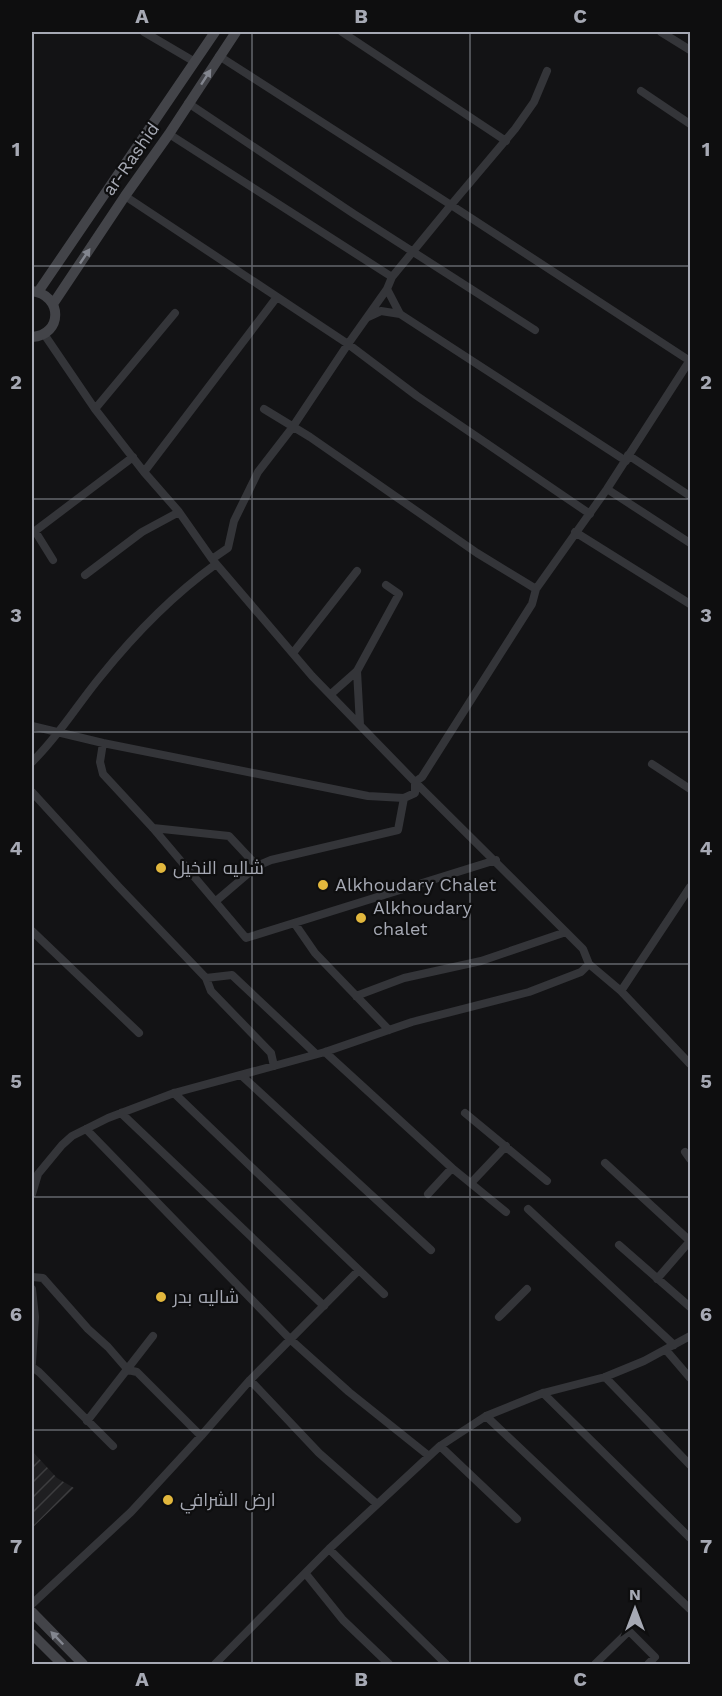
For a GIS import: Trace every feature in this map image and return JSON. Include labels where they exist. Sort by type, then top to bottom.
[{"type":"main road","name":"ar-Rashid","points":[[35,292],[215,32]]},
{"type":"main road","name":"ar-Rashid","points":[[53,304],[236,32]]},
{"type":"main road","points":[[32,337],[44,334],[53,324],[55,311],[50,299],[35,292]]},
{"type":"main road","points":[[32,1612],[83,1665]]},
{"type":"main road","points":[[32,1634],[62,1665]]},
{"type":"street","points":[[144,32],[195,62]]},
{"type":"street","points":[[342,32],[506,141]]},
{"type":"street","points":[[661,32],[690,50]]},
{"type":"street","points":[[219,56],[690,361],[607,489],[536,589],[526,613],[422,777],[415,782]]},
{"type":"street","points":[[32,762],[60,732],[101,676],[143,629],[228,548],[234,521],[258,472],[292,428],[393,277],[506,141],[534,102],[547,71]]},
{"type":"street","points":[[641,91],[690,124]]},
{"type":"street","points":[[188,103],[354,214],[535,330]]},
{"type":"street","points":[[169,134],[393,277]]},
{"type":"street","points":[[125,196],[348,344],[417,396],[590,514]]},
{"type":"street","points":[[387,289],[400,314]]},
{"type":"street","points":[[144,472],[277,297]]},
{"type":"street","points":[[367,317],[381,311],[400,314],[690,496]]},
{"type":"street","points":[[95,409],[175,313]]},
{"type":"street","points":[[44,334],[95,409],[178,512],[214,562],[293,653],[415,782],[583,949],[589,964],[621,991],[690,1064]]},
{"type":"street","points":[[264,409],[310,437],[477,553],[536,589]]},
{"type":"street","points":[[53,560],[35,531],[133,457]]},
{"type":"street","points":[[607,489],[690,543]]},
{"type":"street","points":[[85,575],[142,532],[178,512]]},
{"type":"street","points":[[575,532],[690,604]]},
{"type":"street","points":[[293,653],[357,571]]},
{"type":"street","points":[[331,694],[357,672],[399,594],[386,585]]},
{"type":"street","points":[[357,672],[360,724]]},
{"type":"street","points":[[32,726],[103,743],[368,796],[404,798],[415,793],[415,782]]},
{"type":"street","points":[[103,743],[100,762],[103,774],[153,828],[246,938],[496,860]]},
{"type":"street","points":[[652,764],[690,789]]},
{"type":"street","points":[[32,792],[206,978],[211,991],[271,1053],[274,1066]]},
{"type":"street","points":[[216,901],[257,866],[272,860],[398,830],[404,798]]},
{"type":"street","points":[[153,828],[229,836],[257,866]]},
{"type":"street","points":[[621,991],[690,887]]},
{"type":"street","points":[[296,924],[315,953],[389,1030]]},
{"type":"street","points":[[32,931],[139,1034]]},
{"type":"street","points":[[356,996],[404,978],[481,961],[566,932]]},
{"type":"street","points":[[32,944],[38,937]]},
{"type":"street","points":[[32,1194],[38,1174],[50,1156],[72,1136],[121,1113],[174,1093],[325,1052],[389,1030],[529,992],[580,972],[589,964]]},
{"type":"street","points":[[206,978],[232,975],[316,1054]]},
{"type":"street","points":[[325,1052],[452,1168],[506,1212]]},
{"type":"street","points":[[240,1075],[431,1251]]},
{"type":"street","points":[[174,1093],[384,1294]]},
{"type":"street","points":[[121,1113],[324,1306]]},
{"type":"street","points":[[465,1113],[547,1181]]},
{"type":"street","points":[[86,1129],[291,1340],[349,1392],[429,1456]]},
{"type":"street","points":[[471,1183],[506,1146]]},
{"type":"street","points":[[605,1163],[690,1241],[657,1278]]},
{"type":"street","points":[[428,1194],[452,1168]]},
{"type":"street","points":[[528,1209],[674,1345]]},
{"type":"street","points":[[619,1245],[690,1307]]},
{"type":"street","points":[[32,1604],[131,1512],[250,1380],[359,1270]]},
{"type":"street","points":[[32,1277],[43,1278],[128,1370],[137,1372],[201,1436]]},
{"type":"street","points":[[32,1289],[35,1317],[32,1365],[113,1446]]},
{"type":"street","points":[[499,1317],[527,1289]]},
{"type":"street","points":[[87,1421],[153,1336]]},
{"type":"street","points":[[216,1665],[329,1549],[440,1446],[486,1416],[543,1393],[605,1377],[666,1350],[690,1336]]},
{"type":"street","points":[[666,1350],[690,1378]]},
{"type":"street","points":[[605,1377],[690,1465]]},
{"type":"street","points":[[250,1380],[320,1453],[377,1504]]},
{"type":"street","points":[[543,1393],[690,1538]]},
{"type":"street","points":[[486,1416],[690,1610]]},
{"type":"street","points":[[440,1446],[517,1519]]},
{"type":"street","points":[[329,1549],[446,1665]]},
{"type":"street","points":[[306,1574],[343,1620],[388,1665]]},
{"type":"street","points":[[595,1665],[629,1631],[655,1657],[648,1665]]},
{"type":"shaded area","points":[[32,1451],[57,1478],[74,1488],[32,1528]]},
{"type":"place","name":"شاليه النخيل","points":[[161,868]]},
{"type":"place","name":"Alkhoudary Chalet","points":[[323,885]]},
{"type":"place","name":"Alkhoudary chalet","points":[[361,918]]},
{"type":"place","name":"شاليه بدر","points":[[161,1297]]},
{"type":"place","name":"ارض الشرافي","points":[[168,1500]]}]
